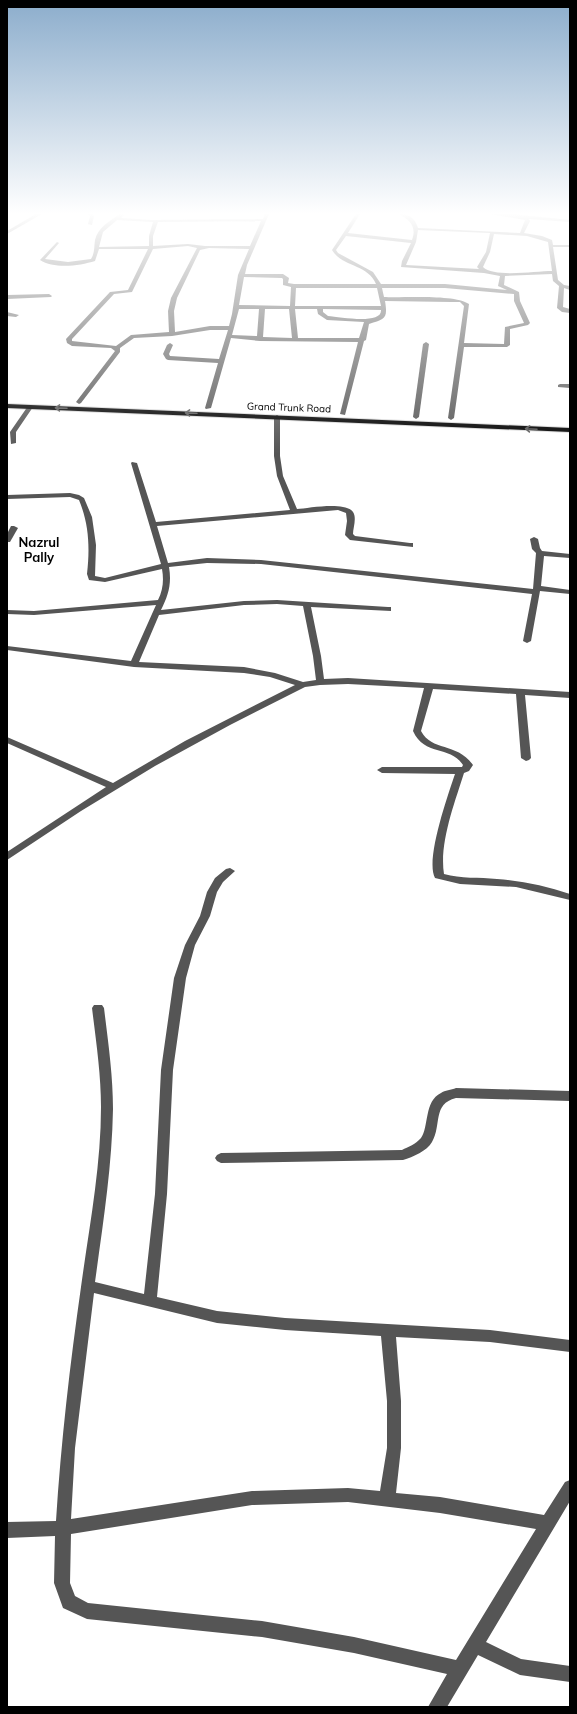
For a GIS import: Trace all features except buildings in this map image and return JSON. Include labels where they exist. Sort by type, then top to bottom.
[{"type":"main road","name":"Grand Trunk Road","points":[[7,399],[570,424]]},
{"type":"main road","name":"Grand Trunk Road","points":[[7,406],[570,430]]},
{"type":"street","points":[[111,294],[69,339],[69,342],[72,344],[100,345],[117,348],[134,336],[172,334],[210,328],[230,328]]},
{"type":"street","points":[[172,334],[171,311],[176,294]]},
{"type":"street","points":[[208,408],[239,294]]},
{"type":"street","points":[[293,294],[292,308],[295,339]]},
{"type":"street","points":[[320,308],[320,313],[327,318],[370,321],[381,318],[384,314],[380,294]]},
{"type":"street","points":[[462,345],[507,345],[507,328],[527,323],[517,301],[517,294]]},
{"type":"street","points":[[561,294],[560,308],[564,311],[570,311]]},
{"type":"street","points":[[7,297],[48,296]]},
{"type":"street","points":[[381,299],[439,299],[461,301],[465,303],[468,308],[451,418]]},
{"type":"street","points":[[236,308],[384,308]]},
{"type":"street","points":[[260,339],[262,308]]},
{"type":"street","points":[[7,314],[16,315]]},
{"type":"street","points":[[343,414],[363,340],[366,323],[370,321]]},
{"type":"street","points":[[228,336],[260,339],[363,340]]},
{"type":"street","points":[[416,417],[426,344]]},
{"type":"street","points":[[170,345],[166,354],[168,358],[220,361]]},
{"type":"street","points":[[79,402],[108,366],[118,351],[117,348]]},
{"type":"street","points":[[560,386],[570,386]]},
{"type":"street","points":[[13,443],[13,432],[30,407]]},
{"type":"street","points":[[277,417],[280,476],[294,512]]},
{"type":"street","points":[[134,463],[166,565],[167,577],[166,593],[134,664]]},
{"type":"street","points":[[7,497],[77,496],[82,499],[91,525],[93,544],[92,578],[105,580],[166,565],[198,561],[261,562],[570,592]]},
{"type":"street","points":[[153,524],[329,509],[345,510],[351,517],[348,532],[353,538],[410,545]]},
{"type":"street","points":[[7,540],[14,528]]},
{"type":"street","points":[[534,539],[536,549],[540,553],[570,556]]},
{"type":"street","points":[[527,641],[537,590],[540,553]]},
{"type":"street","points":[[7,612],[34,612],[162,602]]},
{"type":"street","points":[[157,613],[244,602],[388,609]]},
{"type":"street","points":[[307,604],[317,656],[320,682]]},
{"type":"street","points":[[7,648],[134,664],[244,670],[272,675],[303,685]]},
{"type":"street","points":[[7,857],[40,833],[172,751],[303,685],[320,682],[348,682],[570,695]]},
{"type":"street","points":[[382,770],[460,771],[466,769],[468,765],[466,760],[460,756],[424,742],[418,736],[417,731],[429,686]]},
{"type":"street","points":[[520,692],[526,758]]},
{"type":"street","points":[[7,740],[114,788]]},
{"type":"street","points":[[460,771],[447,817],[437,862],[439,876],[448,880],[498,882],[570,897]]},
{"type":"street","points":[[150,1302],[161,1194],[167,1070],[180,978],[190,945],[205,916],[212,892],[219,880],[230,871]]},
{"type":"street","points":[[98,1008],[105,1063],[107,1107],[99,1207],[87,1286],[68,1448],[63,1528],[62,1582],[69,1602],[87,1611],[262,1629],[354,1645],[460,1669]]},
{"type":"street","points":[[221,1158],[403,1155],[415,1150],[427,1140],[437,1104],[444,1096],[456,1093],[570,1096]]},
{"type":"street","points":[[87,1286],[216,1317],[285,1324],[490,1336],[570,1346]]},
{"type":"street","points":[[388,1330],[394,1417],[394,1448],[388,1499]]},
{"type":"street","points":[[437,1707],[570,1487]]},
{"type":"street","points":[[7,1530],[63,1528],[252,1498],[348,1495],[440,1505],[548,1523]]},
{"type":"street","points":[[474,1645],[520,1667],[570,1674]]},
{"type":"district","name":"Nazrul Pally","points":[[39,550]]}]
